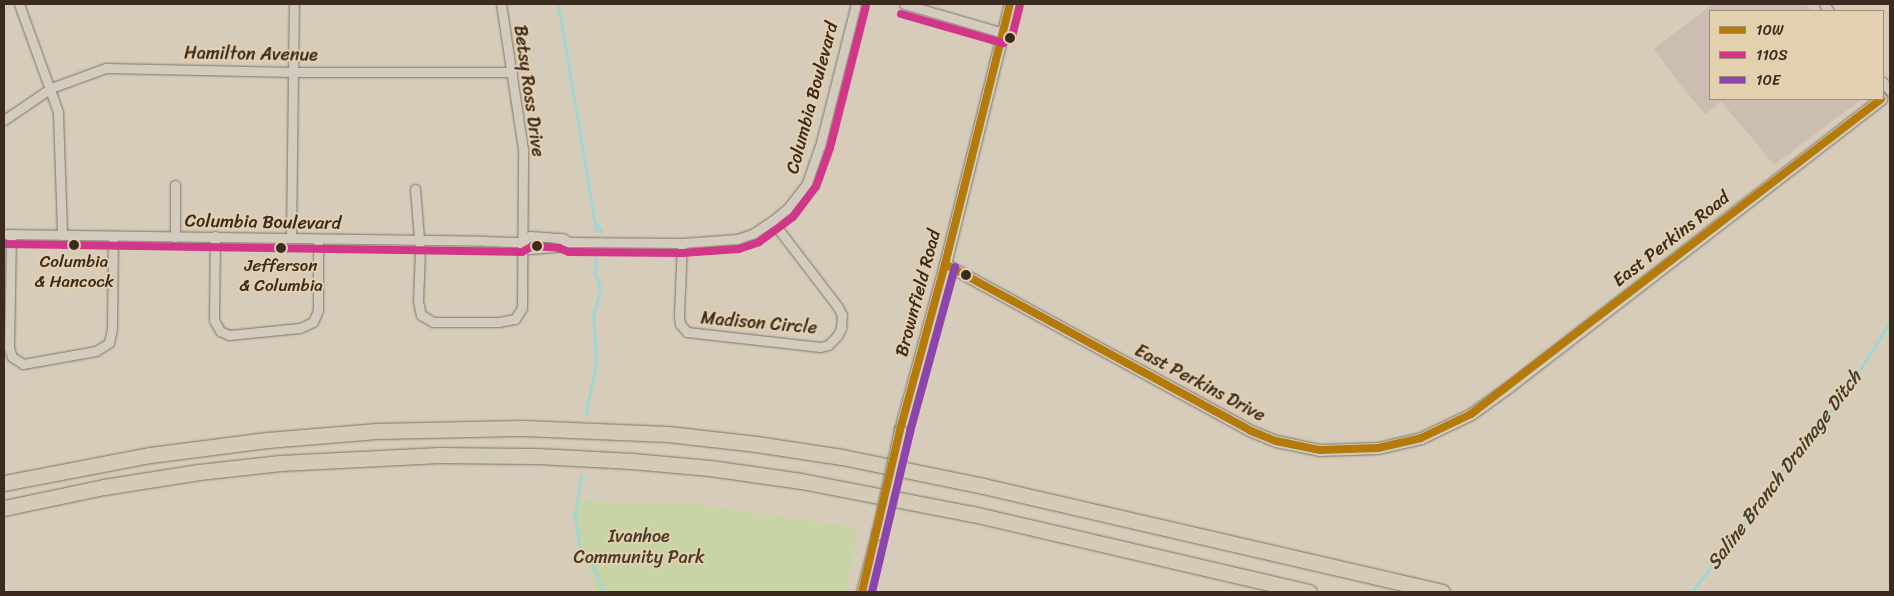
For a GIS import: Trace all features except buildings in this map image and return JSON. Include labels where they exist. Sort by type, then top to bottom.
[{"type":"highway","points":[[4,483],[71,468],[150,455],[267,440],[377,431],[523,428],[668,434],[842,456],[983,486],[1442,592]]},
{"type":"highway","points":[[4,508],[104,487],[199,472],[291,462],[439,455],[538,456],[632,461],[710,468],[801,481],[954,510],[1309,592]]},
{"type":"street","points":[[19,4],[51,88],[58,112],[62,235]]},
{"type":"street","points":[[291,238],[294,4]]},
{"type":"street","name":"Betsy Ross Drive","points":[[419,240],[419,309],[425,319],[433,322],[499,322],[515,319],[522,308],[523,149],[501,4]]},
{"type":"street","name":"Columbia Boulevard","points":[[7,235],[215,236],[522,242],[530,236],[562,238],[569,242],[682,243],[737,239],[754,232],[772,221],[798,196],[811,174],[856,4]]},
{"type":"street","points":[[904,4],[1003,33]]},
{"type":"street","name":"Brownfield Road","points":[[862,592],[900,430],[945,264],[1010,4]]},
{"type":"street","name":"Hamilton Avenue","points":[[4,120],[51,88],[106,68],[294,72],[512,72]]},
{"type":"street","name":"East Perkins Road","points":[[1483,406],[1879,100]]},
{"type":"street","points":[[175,185],[175,237]]},
{"type":"street","points":[[415,189],[419,240]]},
{"type":"street","name":"Madison Circle","points":[[682,243],[679,316],[680,324],[687,332],[820,347],[828,345],[833,342],[841,328],[842,315],[838,307],[772,221]]},
{"type":"street","points":[[7,235],[9,348],[12,357],[23,364],[96,351],[109,343],[112,328],[113,236]]},
{"type":"street","points":[[215,236],[214,320],[220,332],[229,335],[300,328],[313,322],[318,310],[318,239]]},
{"type":"street","name":"East Perkins Drive","points":[[945,264],[1222,417],[1276,441],[1320,450],[1378,448],[1421,438],[1448,426],[1483,406]]},
{"type":"shaded area","points":[[1713,4],[1805,4],[1810,10],[1709,10],[1709,100],[1861,100],[1774,165],[1721,101],[1705,115],[1653,49]]},
{"type":"green space","name":"Ivanhoe Community Park","points":[[576,500],[695,504],[859,528],[846,592],[596,592],[578,536]]},
{"type":"waterway","points":[[558,4],[596,231]]},
{"type":"waterway","points":[[596,222],[601,232]]},
{"type":"waterway","points":[[586,414],[596,361],[593,316],[600,289],[595,273],[596,253]]},
{"type":"waterway","name":"Saline Branch Drainage Ditch","points":[[1692,592],[1814,427],[1838,404],[1890,322]]},
{"type":"waterway","points":[[581,476],[575,515],[579,545],[595,571],[603,592]]},
{"type":"transit line","name":"10W","points":[[862,592],[900,430],[945,264],[1010,4]]},
{"type":"transit line","name":"110S","points":[[4,244],[522,252],[533,246],[559,248],[569,252],[682,253],[739,249],[759,242],[793,217],[816,187],[830,148],[866,6]]},
{"type":"transit line","name":"110S","points":[[901,14],[1003,43],[1012,37],[1020,6]]},
{"type":"transit line","name":"10W","points":[[945,264],[1251,431],[1276,441],[1320,450],[1378,448],[1421,438],[1471,414],[1880,100]]},
{"type":"transit line","name":"10E","points":[[872,592],[910,432],[955,267]]},
{"type":"place","name":"Columbia & Hancock","points":[[74,245]]},
{"type":"place","name":"Jefferson & Columbia","points":[[281,248]]}]
